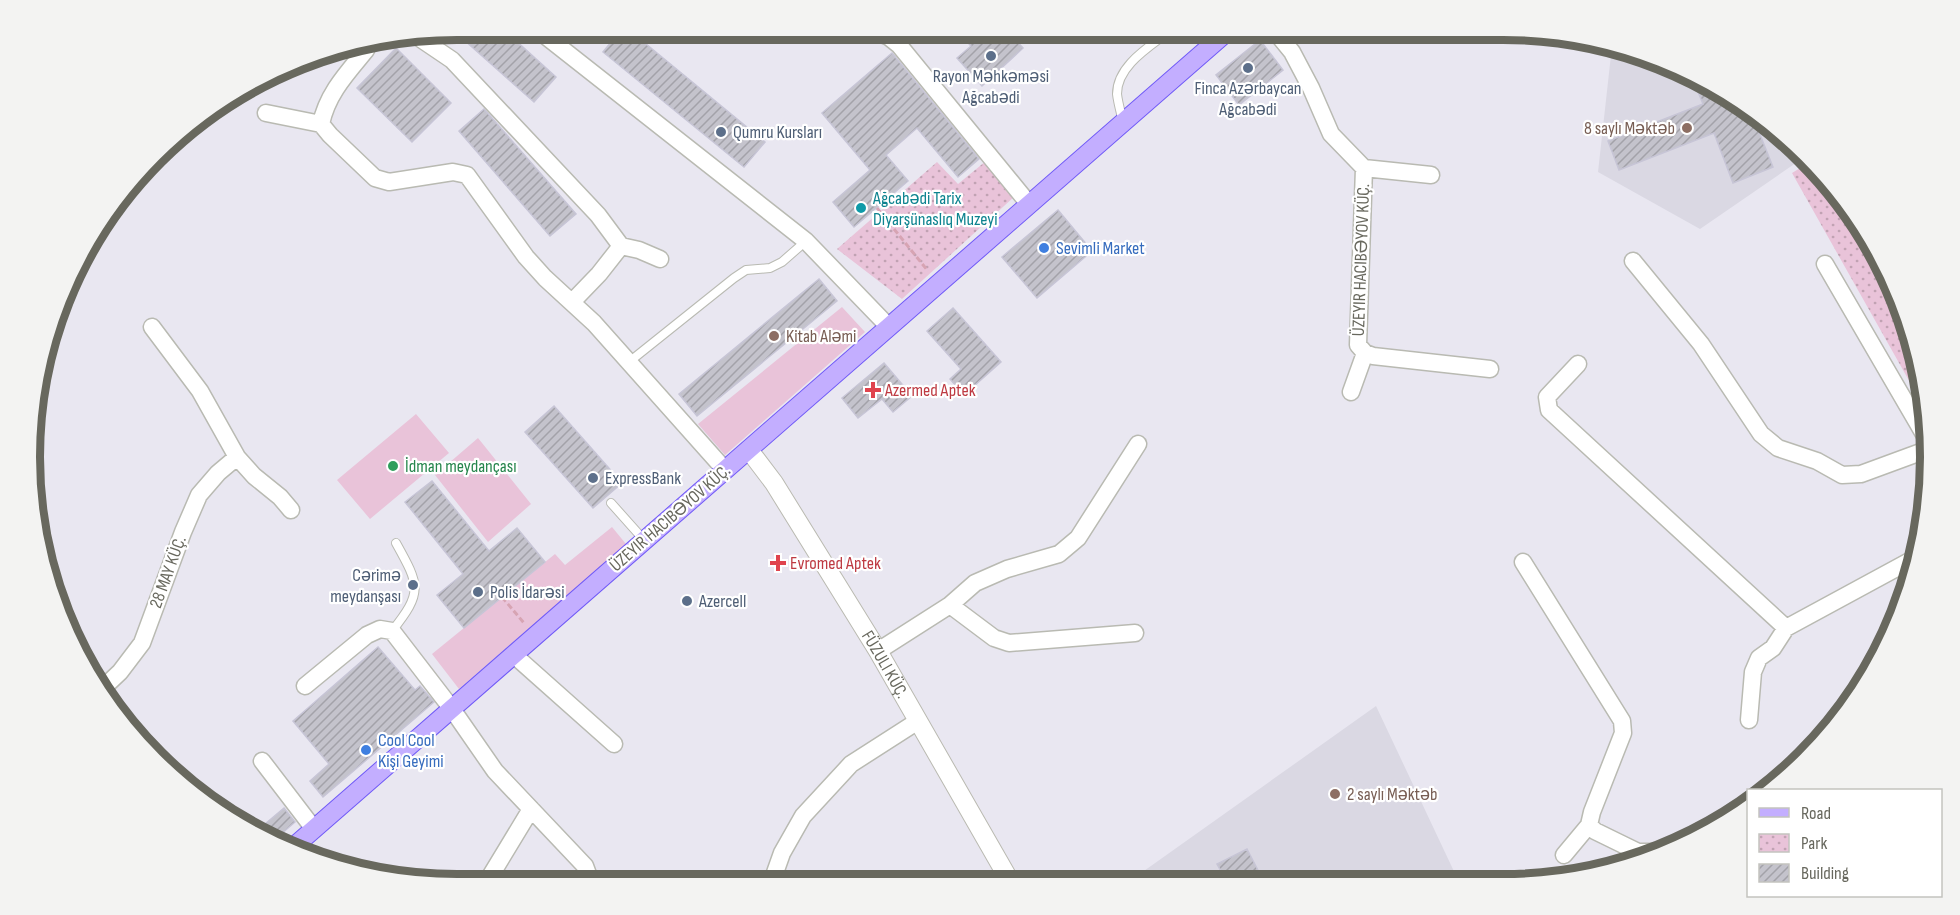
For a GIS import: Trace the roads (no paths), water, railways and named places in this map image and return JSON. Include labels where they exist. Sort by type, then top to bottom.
[{"type":"main road","points":[[298,843],[1218,40]]},
{"type":"street","points":[[551,40],[806,241],[889,327]]},
{"type":"street","points":[[893,40],[1029,204]]},
{"type":"street","points":[[1282,40],[1292,52],[1311,88],[1331,134],[1364,168],[1431,175]]},
{"type":"street","points":[[425,42],[452,60],[598,215],[621,246],[639,250],[660,259]]},
{"type":"street","points":[[321,124],[324,109],[340,82],[364,52]]},
{"type":"street","points":[[266,113],[321,124],[375,178],[389,182],[453,172],[467,175],[526,257],[545,279],[594,323],[725,470]]},
{"type":"street","points":[[1364,168],[1359,345],[1365,353],[1374,356],[1490,369]]},
{"type":"street","points":[[572,303],[621,246]]},
{"type":"street","points":[[1633,261],[1701,344],[1761,434],[1778,448],[1817,461],[1842,475],[1862,474],[1920,452]]},
{"type":"street","points":[[1825,264],[1918,424]]},
{"type":"street","points":[[152,327],[200,391],[237,457],[291,510]]},
{"type":"street","points":[[1351,392],[1365,353]]},
{"type":"street","points":[[1578,364],[1547,398],[1549,410],[1785,628]]},
{"type":"street","points":[[878,651],[950,605],[975,583],[1007,569],[1059,554],[1078,537],[1138,444]]},
{"type":"street","name":"FÜZULI KÜÇ.","points":[[749,450],[774,483],[878,651],[1006,874]]},
{"type":"street","name":"28 MAY KÜÇ.","points":[[108,684],[142,644],[199,495],[218,473],[237,457]]},
{"type":"street","points":[[1523,562],[1622,721],[1623,733],[1589,825],[1564,855]]},
{"type":"street","points":[[1749,720],[1753,672],[1759,658],[1773,648],[1785,628],[1905,563]]},
{"type":"street","points":[[950,605],[994,638],[1009,643],[1135,633]]},
{"type":"street","points":[[305,686],[368,635],[380,629],[392,631],[452,709],[495,771],[585,866],[588,874]]},
{"type":"street","points":[[514,655],[614,744]]},
{"type":"street","points":[[775,874],[782,853],[803,816],[851,764],[918,721]]},
{"type":"street","points":[[262,761],[314,830]]},
{"type":"street","points":[[492,874],[531,809]]},
{"type":"street","points":[[1589,825],[1594,831],[1638,852]]},
{"type":"lane","points":[[1123,123],[1117,93],[1120,77],[1131,64],[1159,40]]},
{"type":"lane","points":[[629,362],[734,278],[746,270],[770,268],[782,262],[806,241]]},
{"type":"lane","points":[[611,503],[644,541]]},
{"type":"lane","points":[[392,631],[415,597],[412,571],[396,543]]},
{"type":"place","name":"Rayon Məhkəməsi Ağcabədi","points":[[991,56]]},
{"type":"place","name":"Finca Azərbaycan Ağcabədi","points":[[1248,68]]},
{"type":"place","name":"8 saylı Məktəb","points":[[1687,128]]},
{"type":"place","name":"Qumru Kursları","points":[[721,132]]},
{"type":"place","name":"Ağcabədi Tarix Diyarşünaslıq Muzeyi","points":[[861,208]]},
{"type":"place","name":"Sevimli Market","points":[[1044,248]]},
{"type":"place","name":"Kitab Aləmi","points":[[774,336]]},
{"type":"place","name":"Azermed Aptek","points":[[873,390]]},
{"type":"place","name":"İdman meydançası","points":[[393,466]]},
{"type":"place","name":"ExpressBank","points":[[593,478]]},
{"type":"place","name":"Evromed Aptek","points":[[778,563]]},
{"type":"place","name":"Cərimə meydanşası","points":[[413,585]]},
{"type":"place","name":"Polis İdarəsi","points":[[478,592]]},
{"type":"place","name":"Azercell","points":[[687,601]]},
{"type":"place","name":"Cool Cool Kişi Geyimi","points":[[366,750]]},
{"type":"place","name":"2 saylı Məktəb","points":[[1335,794]]}]
